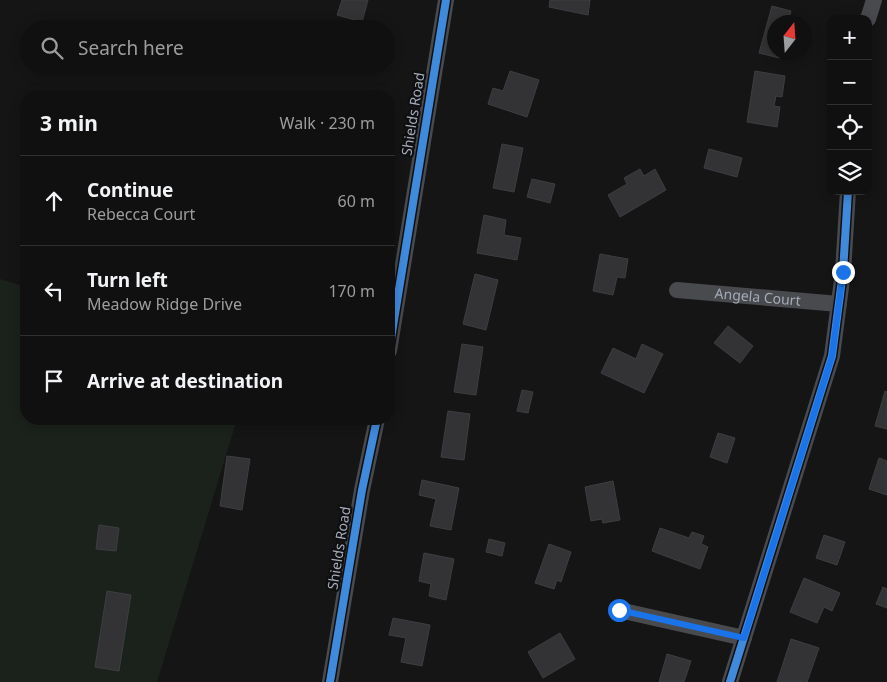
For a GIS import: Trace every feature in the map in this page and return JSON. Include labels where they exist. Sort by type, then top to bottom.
[{"type":"street","name":"Shields Road","points":[[395,314],[446,0]]},
{"type":"street","points":[[869,15],[874,0]]},
{"type":"street","points":[[730,682],[832,356],[839,304],[848,195]]},
{"type":"street","name":"Angela Court","points":[[677,290],[839,304]]},
{"type":"street","name":"Shields Road","points":[[330,682],[375,425]]},
{"type":"street","points":[[619,610],[744,638]]},
{"type":"shaded area","points":[[0,279],[20,285],[20,425],[235,425],[157,682],[0,682]]},
{"type":"building","points":[[342,0],[368,0],[363,20],[337,15]]},
{"type":"building","points":[[550,0],[590,0],[588,15],[549,7]]},
{"type":"building","points":[[772,6],[791,11],[790,15],[770,15]]},
{"type":"building","points":[[767,24],[767,55],[759,53]]},
{"type":"building","points":[[510,71],[539,80],[527,117],[488,104],[493,88],[503,91]]},
{"type":"building","points":[[755,71],[785,76],[782,97],[776,96],[774,106],[780,107],[777,127],[747,122]]},
{"type":"building","points":[[502,144],[523,148],[514,192],[493,188]]},
{"type":"building","points":[[709,149],[742,158],[737,177],[704,168]]},
{"type":"building","points":[[640,169],[644,176],[655,169],[666,190],[620,217],[608,195],[627,184],[624,178]]},
{"type":"building","points":[[532,179],[555,184],[550,203],[527,197]]},
{"type":"building","points":[[484,215],[506,220],[504,235],[521,238],[517,260],[477,253]]},
{"type":"building","points":[[600,254],[628,259],[625,278],[617,277],[613,295],[593,291]]},
{"type":"building","points":[[475,274],[498,280],[486,330],[463,324]]},
{"type":"building","points":[[728,326],[753,346],[740,363],[714,343]]},
{"type":"building","points":[[462,344],[483,347],[476,395],[454,392]]},
{"type":"building","points":[[642,344],[663,354],[644,393],[601,373],[613,348],[636,359]]},
{"type":"building","points":[[522,390],[533,392],[528,413],[517,411]]},
{"type":"building","points":[[885,391],[887,392],[887,429],[875,426]]},
{"type":"building","points":[[448,411],[470,414],[464,460],[441,457]]},
{"type":"building","points":[[718,433],[735,438],[727,463],[710,457]]},
{"type":"building","points":[[227,456],[250,459],[242,510],[220,506]]},
{"type":"building","points":[[879,458],[887,461],[887,495],[869,489]]},
{"type":"building","points":[[422,480],[459,488],[451,530],[430,526],[436,499],[419,495]]},
{"type":"building","points":[[613,481],[620,520],[603,523],[602,519],[591,521],[585,487]]},
{"type":"building","points":[[99,525],[119,528],[116,551],[96,549]]},
{"type":"building","points":[[660,528],[689,538],[692,532],[704,536],[701,544],[708,547],[700,569],[652,551]]},
{"type":"building","points":[[824,535],[845,542],[837,565],[816,558]]},
{"type":"building","points":[[489,539],[505,543],[502,556],[486,552]]},
{"type":"building","points":[[549,544],[571,552],[561,582],[557,580],[554,589],[535,583]]},
{"type":"building","points":[[424,553],[454,559],[446,600],[429,596],[431,584],[419,581]]},
{"type":"building","points":[[804,578],[840,593],[832,611],[824,607],[817,623],[790,612]]},
{"type":"building","points":[[883,587],[887,589],[887,608],[876,604]]},
{"type":"building","points":[[107,591],[131,595],[119,671],[95,667]]},
{"type":"building","points":[[393,618],[430,625],[422,666],[401,662],[406,638],[389,635]]},
{"type":"building","points":[[560,633],[575,659],[543,678],[528,652]]},
{"type":"building","points":[[791,639],[819,648],[807,682],[777,682]]},
{"type":"building","points":[[667,654],[691,661],[684,682],[659,682]]},
{"type":"cycle path","points":[[395,314],[446,0]]},
{"type":"cycle path","points":[[730,682],[832,356],[843,272],[848,195]]},
{"type":"cycle path","points":[[330,682],[362,490],[376,425]]},
{"type":"route","points":[[619,610],[744,638],[832,356],[843,272]]}]
